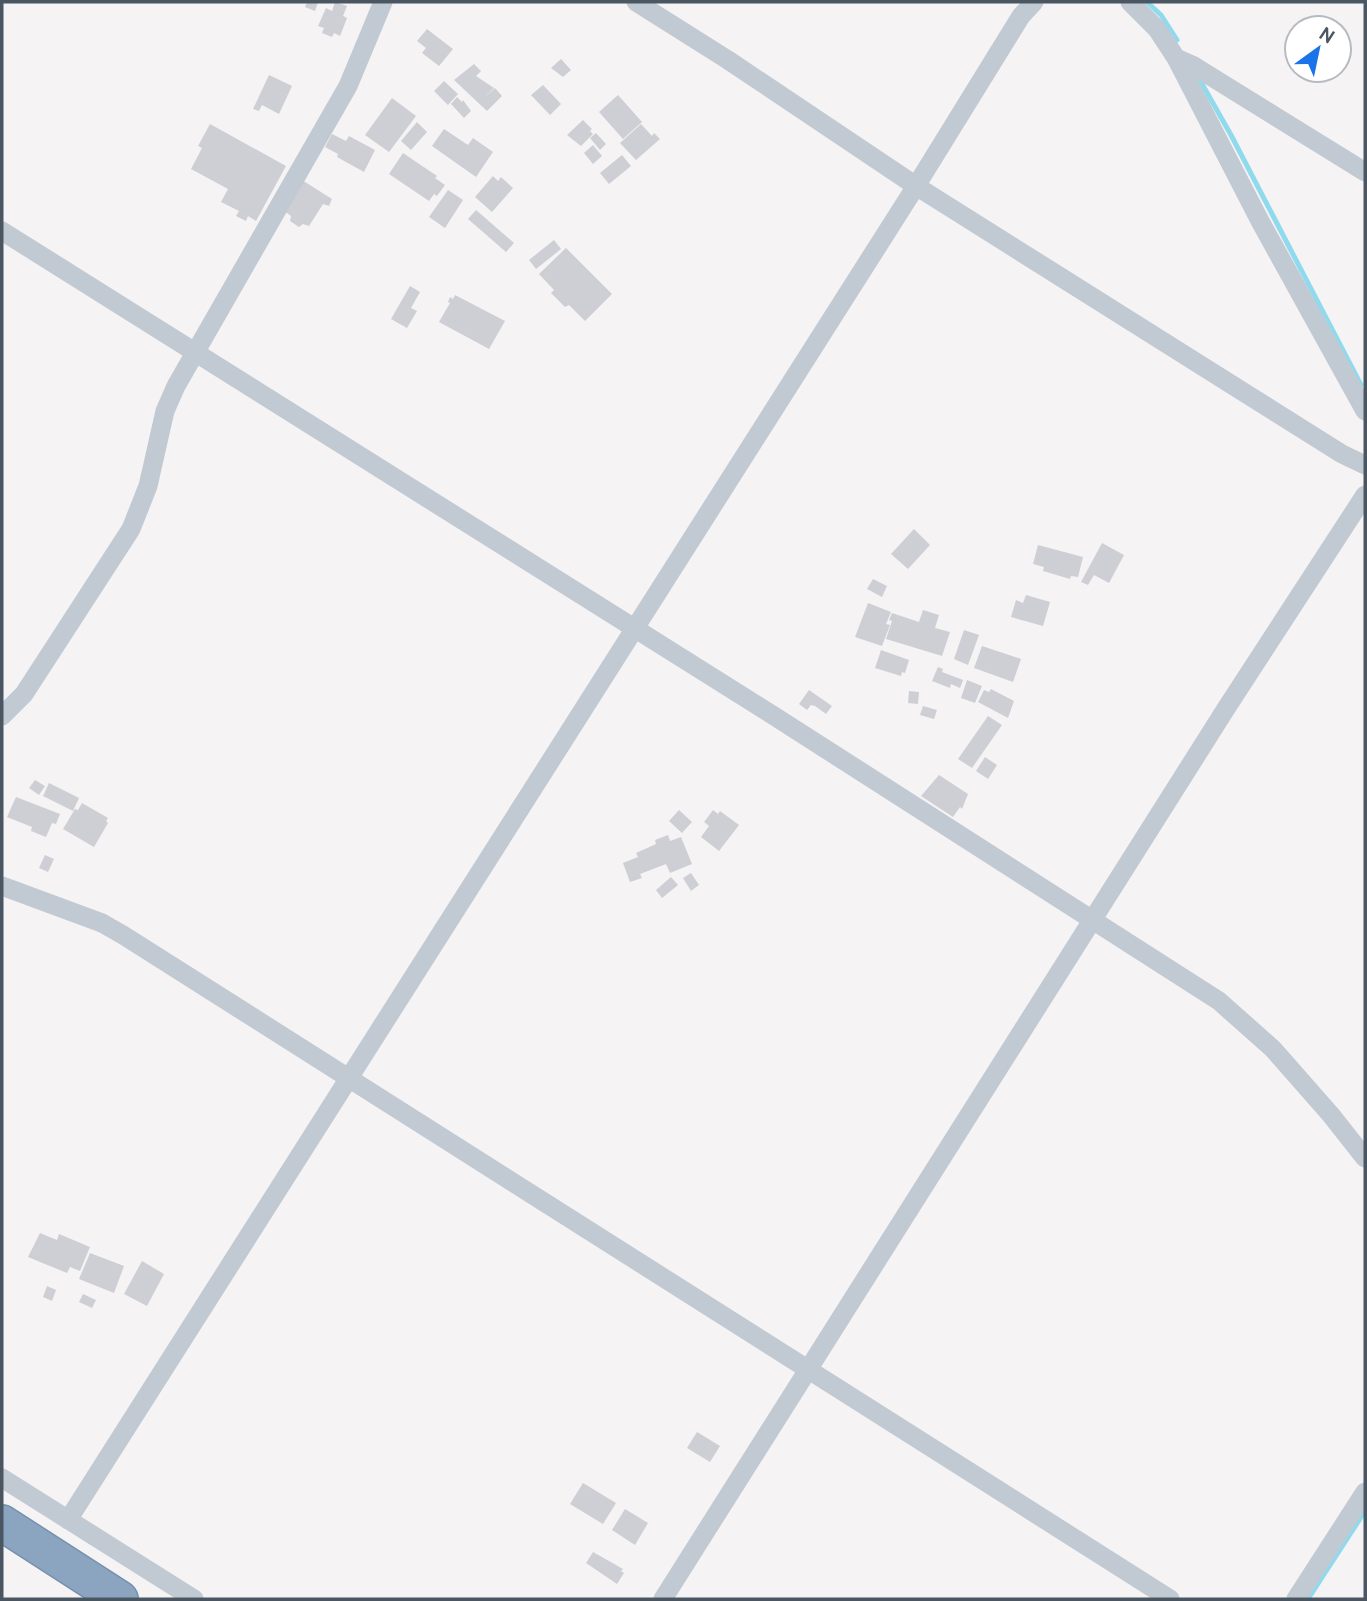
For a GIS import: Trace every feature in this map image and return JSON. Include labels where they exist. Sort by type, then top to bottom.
[{"type":"highway","points":[[2,1523],[120,1599]]},
{"type":"street","points":[[2,716],[24,694],[131,529],[148,486],[165,411],[176,386],[348,86],[383,2]]},
{"type":"street","points":[[636,2],[916,186],[1183,355],[1365,466]]},
{"type":"street","points":[[68,1520],[635,631],[1021,16],[1034,2]]},
{"type":"street","points":[[1130,2],[1157,29],[1176,58],[1260,221],[1365,411]]},
{"type":"street","points":[[1176,58],[1194,65],[1365,172]]},
{"type":"street","points":[[2,231],[771,714],[1219,1001],[1291,1069],[1365,1158]]},
{"type":"street","points":[[663,1599],[1227,706],[1365,495]]},
{"type":"street","points":[[2,886],[102,923],[1170,1599]]},
{"type":"street","points":[[2,1478],[194,1599]]},
{"type":"street","points":[[1296,1599],[1365,1492]]},
{"type":"building","points":[[307,2],[318,2],[315,11],[305,7]]},
{"type":"building","points":[[335,2],[347,6],[343,16],[347,18],[340,36],[334,33],[332,37],[322,33],[324,28],[318,26],[326,8],[332,11]]},
{"type":"building","points":[[427,29],[453,49],[439,66],[422,53],[426,48],[417,41]]},
{"type":"building","points":[[561,59],[571,70],[563,77],[551,68]]},
{"type":"building","points":[[474,64],[481,71],[476,76],[494,88],[484,98],[495,88],[502,96],[487,111],[454,80]]},
{"type":"building","points":[[269,75],[292,86],[279,114],[262,105],[259,111],[253,109]]},
{"type":"building","points":[[444,81],[458,94],[448,105],[434,91]]},
{"type":"building","points":[[543,85],[561,104],[550,115],[531,95]]},
{"type":"building","points":[[618,95],[642,122],[623,139],[599,112]]},
{"type":"building","points":[[457,97],[462,102],[463,100],[471,111],[464,118],[451,104]]},
{"type":"building","points":[[392,98],[416,116],[389,152],[365,135]]},
{"type":"building","points":[[583,120],[593,134],[581,146],[567,135]]},
{"type":"building","points":[[417,122],[427,132],[411,150],[401,141]]},
{"type":"building","points":[[210,124],[286,166],[256,221],[248,216],[246,221],[236,216],[239,211],[221,202],[228,189],[191,169],[202,148],[198,146]]},
{"type":"building","points":[[641,124],[652,136],[654,133],[660,139],[636,160],[620,143]]},
{"type":"building","points":[[444,129],[468,145],[473,138],[493,152],[476,177],[432,146]]},
{"type":"building","points":[[596,133],[606,144],[600,150],[590,138]]},
{"type":"building","points":[[332,134],[346,141],[349,136],[375,150],[364,172],[325,147]]},
{"type":"building","points":[[593,145],[602,156],[593,164],[584,153]]},
{"type":"building","points":[[403,153],[437,176],[435,178],[445,185],[437,196],[434,194],[429,201],[389,174]]},
{"type":"building","points":[[622,155],[631,166],[609,184],[600,173]]},
{"type":"building","points":[[493,176],[498,181],[501,177],[513,188],[492,212],[475,197]]},
{"type":"building","points":[[302,180],[332,199],[329,206],[323,204],[309,226],[303,224],[299,227],[290,221],[291,216],[284,211]]},
{"type":"building","points":[[448,190],[463,200],[445,228],[429,217]]},
{"type":"building","points":[[476,210],[514,243],[506,252],[468,219]]},
{"type":"building","points":[[554,240],[561,249],[536,269],[529,260]]},
{"type":"building","points":[[566,248],[612,294],[585,321],[569,305],[565,307],[551,293],[554,290],[539,274]]},
{"type":"building","points":[[410,286],[420,292],[411,308],[417,311],[407,328],[391,319]]},
{"type":"building","points":[[455,295],[505,321],[489,349],[439,322],[450,303],[450,297],[453,299]]},
{"type":"building","points":[[914,529],[930,545],[908,569],[891,554]]},
{"type":"building","points":[[1102,543],[1124,555],[1109,583],[1094,575],[1088,585],[1081,582]]},
{"type":"building","points":[[1038,545],[1083,557],[1078,577],[1071,576],[1070,579],[1043,571],[1044,567],[1033,564]]},
{"type":"building","points":[[873,579],[887,586],[882,597],[867,589]]},
{"type":"building","points":[[1026,595],[1050,602],[1043,626],[1011,617],[1016,600],[1023,603]]},
{"type":"building","points":[[868,603],[891,612],[886,624],[890,625],[882,646],[855,637]]},
{"type":"building","points":[[923,610],[939,615],[935,628],[950,632],[942,656],[886,639],[892,613],[919,622]]},
{"type":"building","points":[[964,630],[979,635],[968,665],[954,659]]},
{"type":"building","points":[[982,646],[1021,659],[1013,682],[974,668]]},
{"type":"building","points":[[881,650],[909,660],[905,673],[902,672],[901,676],[875,668]]},
{"type":"building","points":[[938,667],[943,669],[942,672],[963,680],[960,688],[951,684],[950,688],[932,681]]},
{"type":"building","points":[[967,680],[982,686],[975,703],[961,698]]},
{"type":"building","points":[[991,689],[1014,701],[1008,718],[978,702],[984,690],[989,692]]},
{"type":"building","points":[[809,690],[832,706],[826,714],[815,706],[811,705],[807,710],[799,704]]},
{"type":"building","points":[[909,691],[919,692],[918,704],[908,703]]},
{"type":"building","points":[[923,706],[937,710],[934,719],[920,715]]},
{"type":"building","points":[[988,716],[1002,725],[972,768],[958,759]]},
{"type":"building","points":[[985,757],[997,765],[988,779],[976,771]]},
{"type":"building","points":[[939,775],[968,794],[962,809],[960,807],[953,817],[921,796]]},
{"type":"building","points":[[35,780],[45,786],[39,795],[29,788]]},
{"type":"building","points":[[49,783],[79,798],[73,811],[43,796]]},
{"type":"building","points":[[16,797],[60,814],[56,824],[52,823],[46,837],[31,831],[32,827],[7,817]]},
{"type":"building","points":[[82,803],[108,818],[108,823],[94,847],[63,829],[75,809],[78,810]]},
{"type":"building","points":[[679,810],[692,822],[682,833],[669,821]]},
{"type":"building","points":[[713,810],[718,814],[720,811],[739,825],[719,851],[701,837],[709,826],[704,822]]},
{"type":"building","points":[[668,835],[670,841],[681,837],[692,864],[670,873],[666,864],[640,874],[642,878],[630,882],[623,863],[638,857],[636,853]]},
{"type":"building","points":[[45,855],[54,859],[48,872],[39,868]]},
{"type":"building","points":[[691,873],[699,885],[691,891],[683,878]]},
{"type":"building","points":[[671,877],[678,885],[662,898],[656,890]]},
{"type":"building","points":[[40,1233],[57,1240],[59,1234],[90,1247],[80,1271],[70,1267],[67,1273],[28,1257]]},
{"type":"building","points":[[90,1253],[124,1266],[114,1293],[79,1279]]},
{"type":"building","points":[[142,1261],[164,1274],[147,1306],[124,1294]]},
{"type":"building","points":[[47,1286],[56,1290],[52,1301],[43,1297]]},
{"type":"building","points":[[83,1294],[96,1300],[92,1308],[79,1302]]},
{"type":"building","points":[[697,1432],[720,1446],[710,1462],[687,1448]]},
{"type":"building","points":[[583,1483],[616,1503],[603,1524],[570,1504]]},
{"type":"building","points":[[625,1509],[648,1523],[635,1545],[612,1530]]},
{"type":"building","points":[[593,1552],[623,1569],[621,1571],[624,1573],[617,1584],[586,1563]]},
{"type":"waterway","points":[[1147,2],[1161,15],[1177,40]]},
{"type":"waterway","points":[[1197,75],[1361,385]]},
{"type":"waterway","points":[[1308,1599],[1365,1511]]}]
